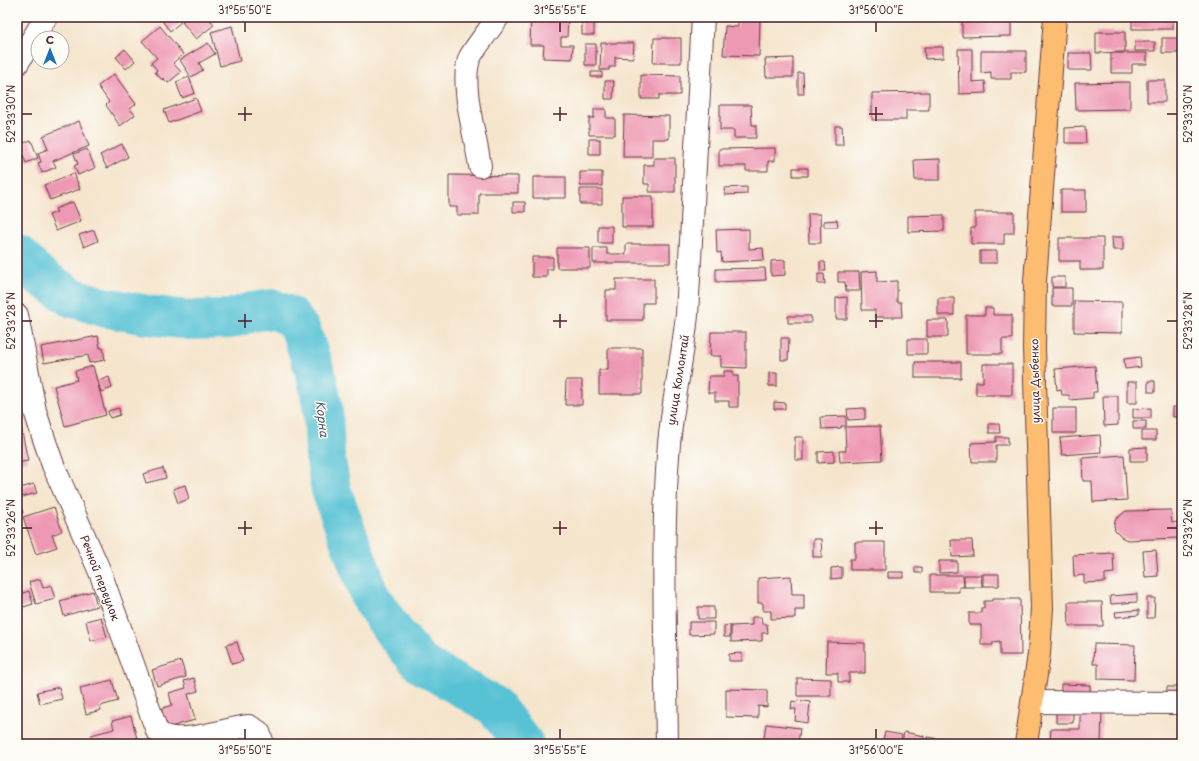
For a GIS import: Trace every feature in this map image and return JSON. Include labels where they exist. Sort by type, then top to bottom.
[{"type":"main road","name":"улица Дыбенко","points":[[1026,744],[1033,702],[1042,608],[1034,348],[1035,281],[1054,17]]},
{"type":"street","points":[[17,64],[46,17]]},
{"type":"street","points":[[480,166],[466,87],[466,72],[471,57],[498,17]]},
{"type":"street","name":"улица Коллонтай","points":[[667,744],[666,606],[668,464],[670,429],[683,352],[687,315],[703,17]]},
{"type":"street","name":"Речной переулок","points":[[17,316],[35,411],[43,436],[53,465],[100,572],[157,731],[162,737],[178,739],[249,726],[255,728],[262,740]]},
{"type":"street","points":[[1033,702],[1182,703]]},
{"type":"building","points":[[159,17],[176,17],[181,22],[170,31]]},
{"type":"building","points":[[183,17],[213,17],[210,19],[214,25],[196,39],[182,22],[185,19]]},
{"type":"building","points":[[531,17],[568,17],[567,37],[561,37],[561,45],[573,45],[572,59],[543,58],[544,45],[530,45]]},
{"type":"building","points":[[582,17],[594,17],[594,35],[582,35]]},
{"type":"building","points":[[962,17],[1011,17],[1011,36],[962,37]]},
{"type":"building","points":[[1126,17],[1173,17],[1173,29],[1132,29],[1132,19],[1126,19]]},
{"type":"building","points":[[738,18],[760,19],[759,56],[723,55],[725,26],[738,27]]},
{"type":"building","points":[[160,26],[183,54],[173,63],[181,72],[168,83],[163,78],[162,80],[155,72],[157,70],[151,63],[157,58],[142,41]]},
{"type":"building","points":[[232,26],[240,61],[220,66],[211,32]]},
{"type":"building","points":[[1096,32],[1125,32],[1125,52],[1096,53]]},
{"type":"building","points":[[654,38],[681,38],[681,63],[653,63]]},
{"type":"building","points":[[1162,38],[1182,38],[1182,53],[1162,53]]},
{"type":"building","points":[[1135,42],[1155,42],[1155,51],[1135,51]]},
{"type":"building","points":[[208,43],[215,54],[199,63],[203,70],[191,77],[180,60]]},
{"type":"building","points":[[601,43],[634,43],[633,58],[615,57],[615,67],[609,67],[609,70],[600,70]]},
{"type":"building","points":[[585,44],[596,44],[596,65],[585,65]]},
{"type":"building","points":[[924,47],[943,47],[943,58],[925,59]]},
{"type":"building","points":[[125,49],[135,61],[126,69],[116,57]]},
{"type":"building","points":[[958,49],[972,49],[972,82],[985,81],[986,93],[959,94]]},
{"type":"building","points":[[981,51],[1026,51],[1026,72],[1011,72],[1011,79],[991,79],[991,72],[981,73]]},
{"type":"building","points":[[1068,53],[1091,53],[1092,70],[1068,70]]},
{"type":"building","points":[[1111,53],[1147,53],[1147,64],[1132,64],[1132,73],[1111,73]]},
{"type":"building","points":[[793,58],[793,77],[766,77],[765,59]]},
{"type":"building","points":[[591,72],[602,72],[602,77],[591,77]]},
{"type":"building","points":[[798,73],[803,73],[804,94],[798,94]]},
{"type":"building","points":[[114,74],[136,104],[130,109],[135,115],[120,126],[106,105],[109,102],[98,86]]},
{"type":"building","points":[[641,75],[680,76],[680,95],[659,95],[659,99],[641,99]]},
{"type":"building","points":[[189,77],[195,93],[182,98],[176,82]]},
{"type":"building","points":[[1147,80],[1165,80],[1165,102],[1147,102]]},
{"type":"building","points":[[605,81],[614,81],[613,99],[605,99]]},
{"type":"building","points":[[1130,82],[1130,109],[1076,110],[1075,83]]},
{"type":"building","points":[[929,92],[929,110],[906,110],[906,120],[872,120],[872,93]]},
{"type":"building","points":[[196,98],[201,111],[169,123],[164,110]]},
{"type":"building","points":[[720,105],[751,105],[752,125],[756,125],[756,138],[734,138],[734,130],[720,130]]},
{"type":"building","points":[[594,109],[606,109],[606,118],[615,118],[615,135],[589,135],[589,118],[594,118]]},
{"type":"building","points":[[624,115],[669,116],[669,139],[652,139],[652,157],[623,157]]},
{"type":"building","points":[[79,121],[89,146],[53,161],[56,167],[42,173],[38,163],[41,162],[38,153],[48,149],[43,136]]},
{"type":"building","points":[[835,126],[842,126],[843,145],[835,145]]},
{"type":"building","points":[[1085,127],[1086,143],[1065,143],[1065,128]]},
{"type":"building","points":[[589,139],[600,139],[600,154],[589,154]]},
{"type":"building","points":[[31,140],[38,158],[26,163],[19,145]]},
{"type":"building","points":[[122,144],[128,157],[107,168],[100,155]]},
{"type":"building","points":[[775,148],[775,161],[768,161],[768,171],[746,171],[746,166],[719,166],[719,149]]},
{"type":"building","points":[[87,149],[95,168],[78,175],[74,166],[78,164],[74,154]]},
{"type":"building","points":[[654,158],[675,158],[675,192],[649,192],[649,184],[644,184],[644,165],[654,165]]},
{"type":"building","points":[[940,159],[940,180],[915,180],[914,160]]},
{"type":"building","points":[[793,168],[808,168],[808,176],[793,176]]},
{"type":"building","points":[[580,172],[602,172],[602,186],[580,186]]},
{"type":"building","points":[[74,173],[80,189],[50,200],[44,185]]},
{"type":"building","points":[[449,175],[518,176],[518,193],[479,193],[479,215],[457,215],[457,207],[449,207]]},
{"type":"building","points":[[533,177],[566,177],[566,198],[533,198]]},
{"type":"building","points":[[747,187],[747,194],[725,195],[724,188]]},
{"type":"building","points":[[580,189],[602,189],[602,204],[580,204]]},
{"type":"building","points":[[1061,190],[1086,190],[1086,212],[1061,212]]},
{"type":"building","points":[[622,196],[653,196],[653,227],[622,227]]},
{"type":"building","points":[[73,202],[81,221],[56,231],[49,215],[57,212],[55,209]]},
{"type":"building","points":[[513,202],[525,202],[525,212],[513,212]]},
{"type":"building","points":[[975,212],[1014,212],[1014,233],[1004,233],[1004,244],[971,244],[971,228],[975,228]]},
{"type":"building","points":[[808,214],[820,214],[821,243],[809,243]]},
{"type":"building","points":[[944,215],[944,231],[908,232],[908,216]]},
{"type":"building","points":[[837,220],[838,227],[824,227],[824,221]]},
{"type":"building","points":[[598,226],[612,226],[612,243],[598,243]]},
{"type":"building","points":[[749,229],[749,249],[763,248],[764,260],[722,262],[721,252],[717,253],[716,230]]},
{"type":"building","points":[[94,230],[98,241],[84,247],[79,235]]},
{"type":"building","points":[[1112,237],[1123,237],[1123,250],[1113,250]]},
{"type":"building","points":[[1059,238],[1103,238],[1103,270],[1080,270],[1080,261],[1059,261]]},
{"type":"building","points":[[626,244],[670,244],[670,263],[593,263],[593,248],[607,248],[607,254],[626,254]]},
{"type":"building","points":[[557,248],[590,248],[590,268],[557,268]]},
{"type":"building","points":[[980,251],[997,251],[997,263],[980,263]]},
{"type":"building","points":[[532,257],[553,257],[553,269],[547,269],[547,277],[532,277]]},
{"type":"building","points":[[785,260],[785,275],[771,276],[771,261]]},
{"type":"building","points":[[820,262],[825,262],[826,271],[820,271]]},
{"type":"building","points":[[765,268],[766,280],[716,282],[716,269]]},
{"type":"building","points":[[877,271],[877,282],[897,281],[897,302],[901,302],[902,317],[875,317],[875,310],[862,310],[861,272]]},
{"type":"building","points":[[838,272],[859,272],[860,291],[846,291],[845,282],[838,282]]},
{"type":"building","points":[[818,274],[824,274],[825,284],[818,284]]},
{"type":"building","points":[[1052,277],[1065,277],[1065,287],[1052,287]]},
{"type":"building","points":[[616,279],[654,279],[654,303],[643,303],[643,320],[606,320],[606,290],[616,290]]},
{"type":"building","points":[[1052,288],[1072,288],[1072,306],[1052,306]]},
{"type":"building","points":[[847,297],[847,319],[836,319],[836,298]]},
{"type":"building","points":[[938,298],[954,298],[954,315],[938,315]]},
{"type":"building","points":[[1074,301],[1122,302],[1122,333],[1074,332]]},
{"type":"building","points":[[985,308],[993,308],[993,315],[1012,315],[1012,339],[1002,339],[1002,354],[966,354],[966,315],[985,315]]},
{"type":"building","points":[[788,316],[811,316],[811,323],[788,323]]},
{"type":"building","points":[[927,320],[948,320],[948,337],[927,337]]},
{"type":"building","points":[[711,332],[746,332],[746,368],[721,367],[721,356],[710,356]]},
{"type":"building","points":[[98,336],[100,348],[103,348],[105,360],[89,363],[88,355],[44,363],[41,347]]},
{"type":"building","points":[[781,338],[789,338],[788,360],[781,360]]},
{"type":"building","points":[[908,339],[927,339],[927,354],[908,354]]},
{"type":"building","points":[[608,348],[642,348],[642,394],[599,394],[599,370],[608,370]]},
{"type":"building","points":[[1140,357],[1141,367],[1125,369],[1124,359]]},
{"type":"building","points":[[915,362],[961,362],[961,378],[915,378]]},
{"type":"building","points":[[983,364],[1012,364],[1012,395],[976,395],[976,382],[983,382]]},
{"type":"building","points":[[93,366],[106,415],[65,426],[54,386],[77,380],[75,371]]},
{"type":"building","points":[[1095,366],[1097,392],[1093,392],[1093,398],[1070,400],[1069,395],[1062,395],[1061,389],[1057,390],[1055,369]]},
{"type":"building","points":[[724,371],[733,371],[733,376],[738,376],[738,407],[729,407],[729,401],[715,401],[715,393],[708,393],[709,376],[724,376]]},
{"type":"building","points":[[769,373],[777,373],[777,386],[769,386]]},
{"type":"building","points":[[109,377],[112,388],[101,392],[98,381]]},
{"type":"building","points":[[566,380],[582,380],[582,405],[565,405]]},
{"type":"building","points":[[1148,381],[1155,381],[1155,392],[1148,392]]},
{"type":"building","points":[[1127,382],[1137,382],[1137,403],[1127,403]]},
{"type":"building","points":[[1103,396],[1118,396],[1118,425],[1104,426]]},
{"type":"building","points":[[774,402],[785,403],[785,409],[774,409]]},
{"type":"building","points":[[1173,407],[1182,407],[1182,417],[1173,417]]},
{"type":"building","points":[[119,408],[120,415],[110,418],[108,411]]},
{"type":"building","points":[[865,408],[865,419],[848,420],[847,409]]},
{"type":"building","points":[[1053,408],[1076,408],[1076,433],[1053,433]]},
{"type":"building","points":[[1151,408],[1151,418],[1133,418],[1133,409]]},
{"type":"building","points":[[846,416],[846,426],[841,426],[841,428],[822,429],[821,417]]},
{"type":"building","points":[[1133,421],[1146,421],[1146,429],[1133,429]]},
{"type":"building","points":[[989,424],[999,424],[1000,433],[989,433]]},
{"type":"building","points":[[880,426],[882,460],[840,462],[839,451],[846,451],[845,427]]},
{"type":"building","points":[[21,427],[28,461],[17,463],[17,428]]},
{"type":"building","points":[[1142,431],[1156,431],[1156,440],[1142,440]]},
{"type":"building","points":[[1100,435],[1101,452],[1062,455],[1060,438]]},
{"type":"building","points":[[795,437],[803,437],[803,460],[795,460]]},
{"type":"building","points":[[996,437],[1008,437],[1008,445],[996,445],[996,462],[972,462],[971,443],[996,442]]},
{"type":"building","points":[[1147,447],[1147,461],[1130,461],[1130,448]]},
{"type":"building","points":[[834,451],[834,462],[818,463],[818,452]]},
{"type":"building","points":[[1124,455],[1127,500],[1093,502],[1092,481],[1083,481],[1082,458]]},
{"type":"building","points":[[163,468],[166,478],[146,483],[143,474]]},
{"type":"building","points":[[34,484],[37,493],[18,498],[23,513],[17,515],[17,489]]},
{"type":"building","points":[[185,485],[189,499],[178,503],[173,489]]},
{"type":"building","points":[[54,507],[62,531],[52,535],[57,547],[36,554],[23,517]]},
{"type":"building","points":[[1171,510],[1172,523],[1178,522],[1179,538],[1127,540],[1115,531],[1114,524],[1116,519],[1126,511]]},
{"type":"building","points":[[813,539],[821,539],[822,557],[813,557]]},
{"type":"building","points":[[951,540],[972,540],[973,556],[952,557]]},
{"type":"building","points":[[855,542],[885,542],[885,570],[850,570],[850,559],[855,559]]},
{"type":"building","points":[[1156,550],[1158,576],[1145,577],[1143,551]]},
{"type":"building","points":[[1113,553],[1114,573],[1105,574],[1105,582],[1084,583],[1084,575],[1074,576],[1073,555]]},
{"type":"building","points":[[939,561],[957,561],[957,572],[939,573]]},
{"type":"building","points":[[842,567],[842,578],[831,579],[831,568]]},
{"type":"building","points":[[915,567],[922,567],[922,573],[915,573]]},
{"type":"building","points":[[888,572],[903,572],[903,578],[888,578]]},
{"type":"building","points":[[983,574],[999,574],[999,586],[983,586]]},
{"type":"building","points":[[930,575],[963,575],[964,587],[959,587],[959,592],[930,592]]},
{"type":"building","points":[[964,575],[981,575],[982,587],[964,587]]},
{"type":"building","points":[[791,576],[792,594],[804,594],[804,610],[795,610],[795,618],[771,619],[771,611],[763,611],[763,603],[758,603],[758,578]]},
{"type":"building","points":[[40,579],[43,588],[51,585],[55,599],[36,604],[29,582]]},
{"type":"building","points":[[29,591],[33,604],[17,609],[17,595]]},
{"type":"building","points":[[93,591],[97,606],[64,616],[60,601]]},
{"type":"building","points":[[1137,594],[1137,602],[1111,604],[1110,596]]},
{"type":"building","points":[[1147,598],[1155,598],[1154,618],[1147,618]]},
{"type":"building","points":[[992,599],[1020,599],[1021,655],[1000,655],[1000,641],[993,642],[993,645],[981,645],[981,625],[969,625],[969,613],[981,613],[981,608],[984,608],[984,601],[992,601]]},
{"type":"building","points":[[1068,602],[1102,602],[1103,626],[1069,626]]},
{"type":"building","points":[[698,607],[714,607],[714,619],[698,619]]},
{"type":"building","points":[[1139,610],[1139,615],[1116,617],[1115,612]]},
{"type":"building","points":[[101,617],[107,637],[91,641],[86,621]]},
{"type":"building","points":[[752,617],[761,617],[762,624],[767,624],[768,633],[762,633],[762,641],[731,642],[731,626],[752,625]]},
{"type":"building","points":[[689,622],[714,622],[714,634],[689,635]]},
{"type":"building","points":[[730,625],[730,637],[724,637],[724,626]]},
{"type":"building","points":[[237,642],[243,661],[232,664],[226,645]]},
{"type":"building","points":[[827,642],[865,643],[865,673],[849,673],[849,682],[838,682],[838,673],[826,673]]},
{"type":"building","points":[[1094,644],[1135,645],[1134,680],[1098,679],[1098,664],[1093,664]]},
{"type":"building","points":[[742,653],[742,661],[729,661],[729,654]]},
{"type":"building","points":[[181,661],[186,677],[157,686],[152,670]]},
{"type":"building","points":[[194,678],[198,691],[188,694],[195,720],[166,728],[160,709],[172,705],[169,693],[186,688],[184,681]]},
{"type":"building","points":[[797,678],[831,679],[831,696],[797,696]]},
{"type":"building","points":[[112,680],[118,701],[100,706],[101,710],[86,714],[80,688]]},
{"type":"building","points":[[1061,684],[1090,685],[1090,699],[1061,698]]},
{"type":"building","points":[[59,687],[62,699],[40,704],[37,692]]},
{"type":"building","points":[[1167,687],[1182,687],[1182,699],[1167,699]]},
{"type":"building","points":[[726,689],[767,690],[767,707],[758,706],[758,718],[726,717]]},
{"type":"building","points":[[798,700],[810,702],[808,723],[795,721],[796,709],[791,709],[792,701],[797,702]]},
{"type":"building","points":[[1056,709],[1073,710],[1073,723],[1056,723]]},
{"type":"building","points":[[1080,710],[1102,710],[1101,744],[1050,744],[1051,729],[1080,729]]},
{"type":"building","points":[[131,716],[138,742],[130,744],[93,744],[91,735],[114,729],[112,721]]},
{"type":"building","points":[[766,724],[800,728],[798,744],[763,744]]},
{"type":"building","points":[[885,732],[902,735],[900,744],[882,744]]},
{"type":"building","points":[[904,732],[924,736],[922,744],[902,744]]},
{"type":"building","points":[[927,737],[963,743],[925,744]]},
{"type":"building","points":[[63,740],[64,744],[52,744]]},
{"type":"waterway","name":"Корна","points":[[17,254],[38,275],[71,297],[103,307],[147,315],[189,320],[230,319],[252,312],[273,309],[291,317],[301,331],[317,378],[323,409],[325,455],[331,490],[371,598],[394,632],[421,664],[494,706],[524,744]]}]
